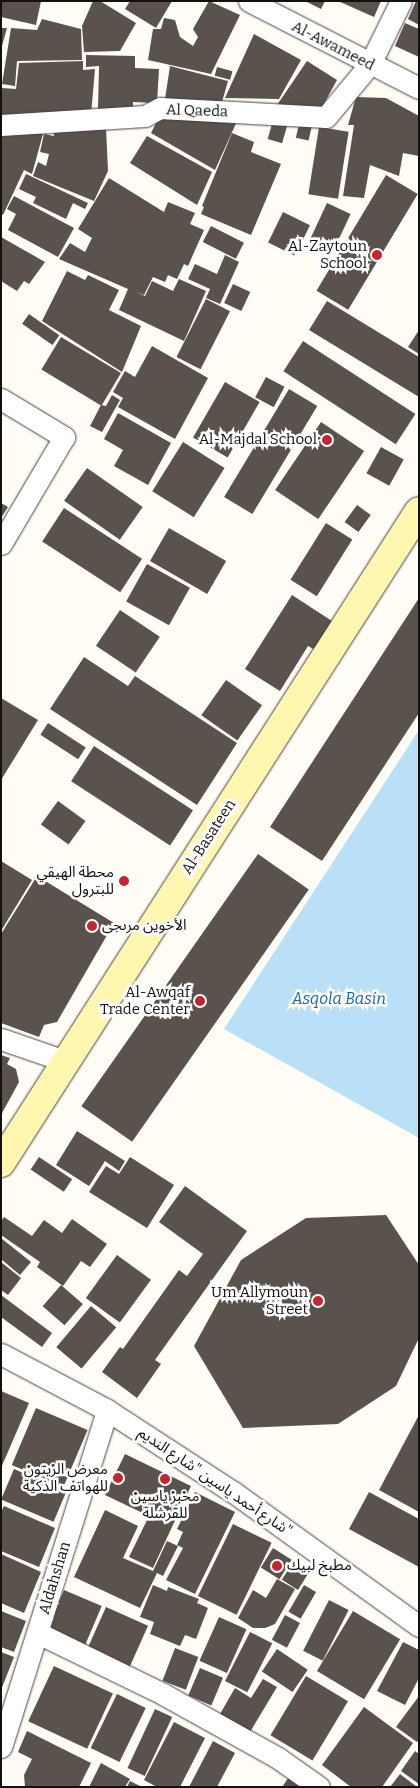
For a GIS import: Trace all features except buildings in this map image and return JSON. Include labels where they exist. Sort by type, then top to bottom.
[{"type":"main road","name":"Al-Basateen","points":[[1,1163],[419,511]]},
{"type":"street","name":"Al-Awameed","points":[[249,1],[419,88]]},
{"type":"street","points":[[370,64],[401,1]]},
{"type":"street","name":"Al Qaeda","points":[[1,124],[145,116],[160,108],[326,117],[370,64]]},
{"type":"street","points":[[1,399],[64,437],[1,544]]},
{"type":"street","points":[[1,1038],[65,1061]]},
{"type":"street","name":"شارع أحمد ياسين \"شارع النديم\"","points":[[1,1354],[107,1410],[233,1492],[419,1626]]},
{"type":"street","name":"Aldahshan","points":[[1,1747],[5,1718],[38,1633],[107,1410]]},
{"type":"street","points":[[38,1633],[163,1694],[278,1758],[319,1787]]},
{"type":"water","name":"Asqola Basin","points":[[419,730],[419,1138],[224,1029]]},
{"type":"place","name":"Al-Zaytoun School","points":[[377,255]]},
{"type":"place","name":"Al-Majdal School","points":[[327,440]]},
{"type":"place","name":"محطة الهيقي للبترول","points":[[124,881]]},
{"type":"place","name":"الأخوين مرىجى","points":[[92,926]]},
{"type":"place","name":"Al-Awqaf Trade Center","points":[[200,1001]]},
{"type":"place","name":"Um Allymoun Street","points":[[318,1301]]},
{"type":"place","name":"معرض الزيتون للهواتف الذكية","points":[[118,1478]]},
{"type":"place","name":"مخبز ياسين للقرشلة","points":[[165,1479]]},
{"type":"place","name":"مطبخ لبيك","points":[[277,1566]]}]
